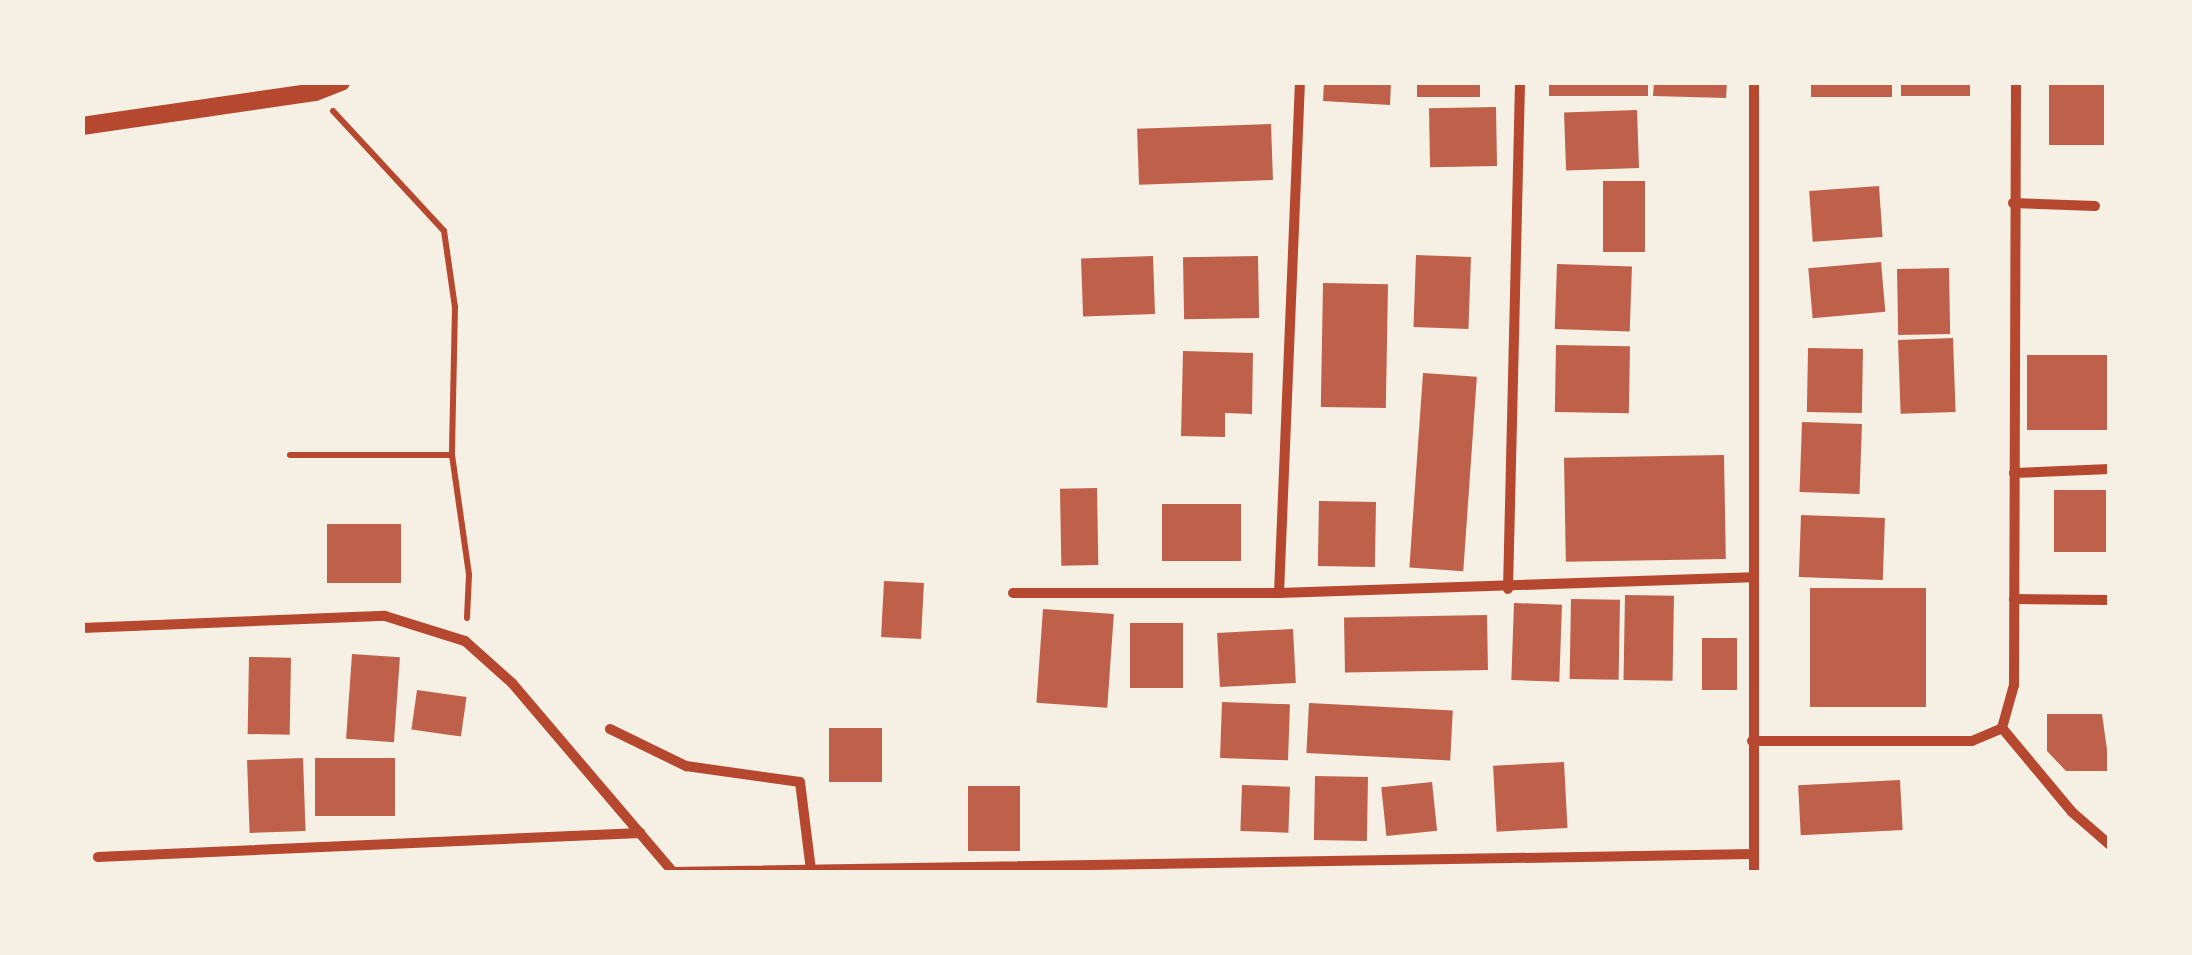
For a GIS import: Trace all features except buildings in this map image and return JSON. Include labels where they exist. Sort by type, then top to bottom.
[{"type":"street","points":[[82,126],[314,92],[340,82]]},
{"type":"street","points":[[1279,592],[1300,82]]},
{"type":"street","points":[[1508,589],[1520,82]]},
{"type":"street","points":[[1754,82],[1754,872]]},
{"type":"street","points":[[2002,728],[2014,685],[2016,82]]},
{"type":"street","points":[[2013,202],[2094,206]]},
{"type":"street","points":[[2014,472],[2110,468]]},
{"type":"street","points":[[1013,593],[1508,589],[1752,577]]},
{"type":"street","points":[[2014,599],[2110,600]]},
{"type":"street","points":[[82,628],[385,616],[466,641],[512,682],[673,872],[1754,854]]},
{"type":"street","points":[[1752,742],[1972,740],[2002,728]]},
{"type":"street","points":[[2002,728],[2072,812],[2110,845]]},
{"type":"street","points":[[610,729],[686,766],[800,782],[811,870]]},
{"type":"street","points":[[98,857],[640,833]]},
{"type":"path","points":[[314,92],[444,231],[455,307],[452,455],[469,575],[466,641]]},
{"type":"path","points":[[290,455],[452,455]]}]
